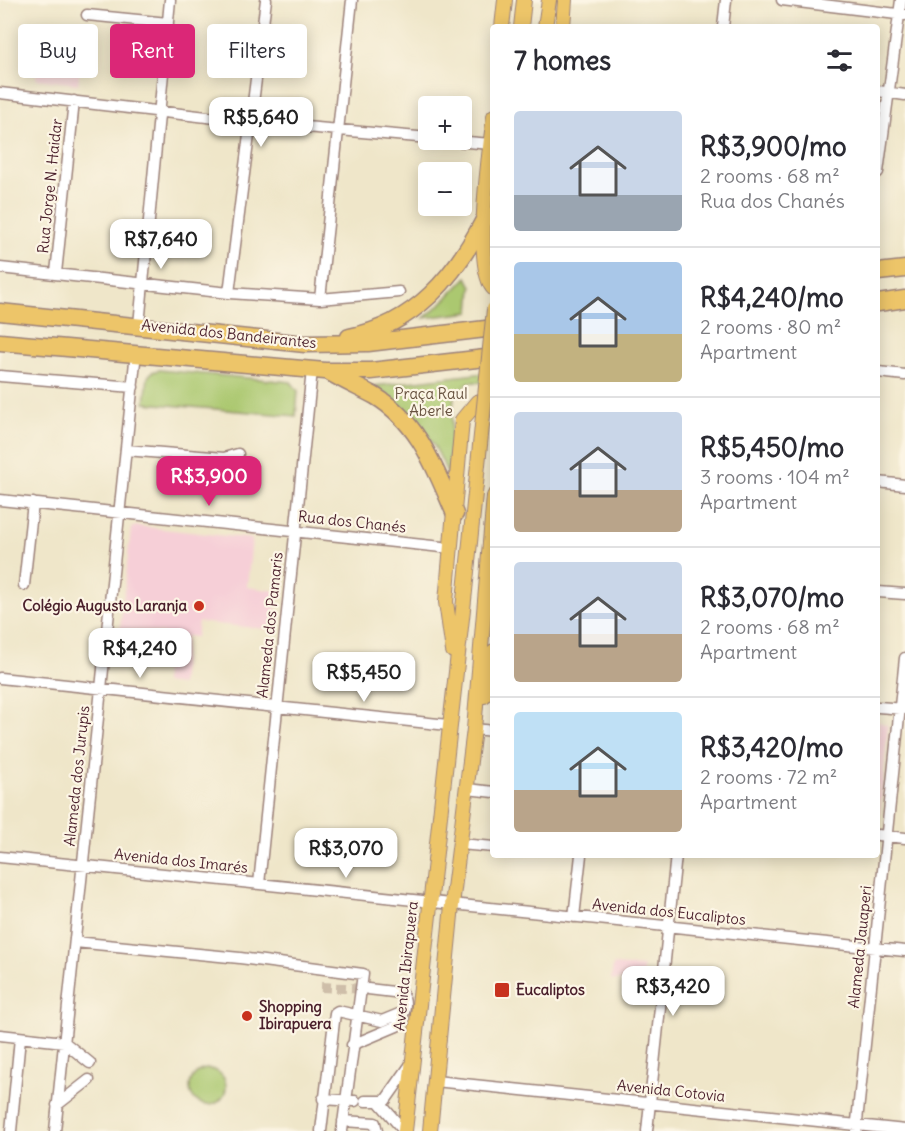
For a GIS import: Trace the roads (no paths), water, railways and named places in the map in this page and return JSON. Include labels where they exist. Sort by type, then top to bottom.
[{"type":"highway","points":[[305,344],[356,335],[387,324],[414,307],[448,280],[470,248],[485,218]]},
{"type":"highway","points":[[880,272],[905,268]]},
{"type":"highway","points":[[880,303],[905,299]]},
{"type":"highway","name":"Avenida dos Bandeirantes","points":[[0,312],[305,344],[368,343],[490,328]]},
{"type":"highway","name":"Avenida dos Bandeirantes","points":[[0,342],[136,352],[319,370],[371,372],[490,357]]},
{"type":"highway","points":[[319,370],[376,397],[405,420],[428,453],[455,514]]},
{"type":"main road","points":[[502,24],[505,0]]},
{"type":"main road","points":[[521,24],[524,0]]},
{"type":"main road","points":[[545,24],[549,0]]},
{"type":"main road","points":[[563,24],[565,0]]},
{"type":"main road","points":[[490,156],[483,267],[490,284]]},
{"type":"main road","name":"Avenida Ibirapuera","points":[[404,1131],[490,348]]},
{"type":"main road","points":[[455,659],[450,644],[446,602],[462,420],[477,402],[490,398]]},
{"type":"main road","points":[[430,1131],[452,905],[474,729],[490,538]]},
{"type":"main road","points":[[474,729],[490,667]]},
{"type":"street","points":[[139,326],[170,0]]},
{"type":"street","points":[[229,292],[266,0]]},
{"type":"street","points":[[320,299],[336,130],[352,0]]},
{"type":"street","points":[[723,24],[726,0]]},
{"type":"street","points":[[782,0],[902,14]]},
{"type":"street","points":[[880,157],[902,14],[901,0]]},
{"type":"street","points":[[87,15],[168,23]]},
{"type":"street","points":[[880,91],[905,94]]},
{"type":"street","points":[[0,93],[250,122],[418,137]]},
{"type":"street","name":"Rua Jorge N. Haidar","points":[[56,273],[74,101]]},
{"type":"street","points":[[472,142],[490,144]]},
{"type":"street","points":[[0,268],[229,292],[320,299],[399,292]]},
{"type":"street","name":"Alameda dos Jurupis","points":[[55,1131],[136,352]]},
{"type":"street","name":"Alameda dos Pamaris","points":[[259,884],[296,531],[319,370]]},
{"type":"street","points":[[880,372],[905,375]]},
{"type":"street","points":[[0,376],[132,387]]},
{"type":"street","points":[[126,450],[224,458],[238,454]]},
{"type":"street","points":[[880,482],[905,485]]},
{"type":"street","name":"Rua dos Chanés","points":[[0,500],[451,548]]},
{"type":"street","points":[[24,585],[33,503]]},
{"type":"street","points":[[880,592],[905,594]]},
{"type":"street","name":"Alameda Jauaperi","points":[[856,1128],[875,948],[882,835],[902,709],[905,658]]},
{"type":"street","points":[[0,678],[448,725]]},
{"type":"street","points":[[880,707],[902,709]]},
{"type":"street","points":[[474,729],[490,731]]},
{"type":"street","points":[[467,789],[490,792]]},
{"type":"street","points":[[882,835],[905,838]]},
{"type":"street","points":[[460,844],[490,847]]},
{"type":"street","name":"Avenida dos Imarés","points":[[0,857],[430,902]]},
{"type":"street","points":[[574,917],[578,858]]},
{"type":"street","points":[[647,1131],[676,858]]},
{"type":"street","name":"Avenida dos Eucaliptos","points":[[430,902],[905,951]]},
{"type":"street","points":[[75,942],[240,958],[362,974],[352,1045],[355,1100],[342,1126]]},
{"type":"street","points":[[352,1045],[397,1026],[404,1012],[405,997],[402,993],[368,989]]},
{"type":"street","points":[[321,1131],[335,1013],[338,1011],[357,1015],[366,1020],[382,1021],[404,1012]]},
{"type":"street","points":[[0,1035],[64,1042],[90,1063]]},
{"type":"street","points":[[11,1131],[20,1038]]},
{"type":"street","points":[[323,1099],[379,1102],[388,1098],[412,1063]]},
{"type":"street","points":[[57,1105],[89,1080]]},
{"type":"street","name":"Avenida Cotovia","points":[[435,1080],[856,1128],[905,1130]]},
{"type":"street","points":[[379,1102],[404,1131]]},
{"type":"street","points":[[342,1126],[375,1123],[377,1131]]},
{"type":"tunnel","points":[[321,987],[368,989]]},
{"type":"place","name":"Colégio Augusto Laranja","points":[[199,606]]},
{"type":"place","name":"Eucaliptos","points":[[502,990]]},
{"type":"place","name":"Shopping Ibirapuera","points":[[247,1016]]},
{"type":"park label","name":"Praça Raul Aberle","points":[[431,402]]}]
